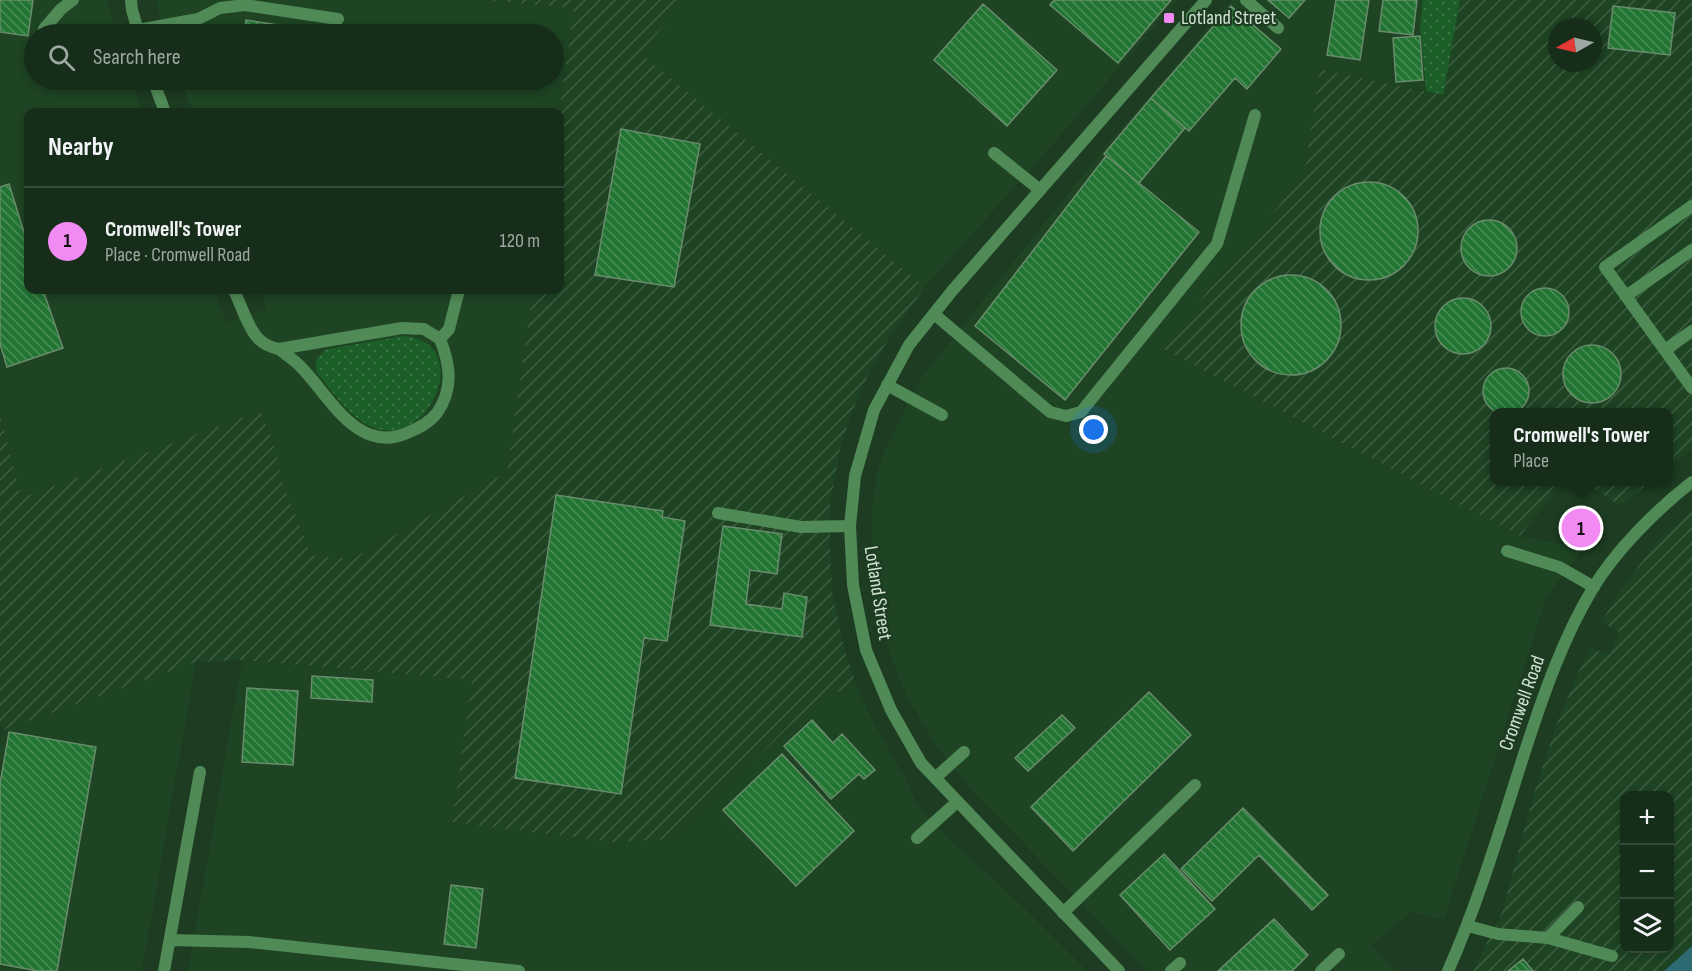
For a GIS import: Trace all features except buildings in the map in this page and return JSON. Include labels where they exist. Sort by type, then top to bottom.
[{"type":"street","points":[[48,24],[61,9],[73,0]]},
{"type":"street","points":[[131,0],[136,24]]},
{"type":"street","name":"Lotland Street","points":[[1119,971],[921,763],[891,710],[866,650],[853,585],[850,526],[855,477],[874,410],[909,345],[1040,190],[1206,0]]},
{"type":"street","points":[[1246,0],[1278,28]]},
{"type":"street","points":[[175,24],[198,19],[220,9],[245,5],[338,19]]},
{"type":"street","points":[[157,90],[164,108]]},
{"type":"street","points":[[934,314],[1050,411],[1066,416],[1081,412],[1217,244],[1255,115]]},
{"type":"street","points":[[994,153],[1040,190]]},
{"type":"street","points":[[1692,206],[1605,267],[1692,388]]},
{"type":"street","points":[[1626,296],[1692,249]]},
{"type":"street","points":[[236,294],[252,332],[266,346],[279,349],[402,328],[424,329],[440,339],[447,357],[450,374],[446,394],[437,412],[423,427],[403,435],[387,438],[368,435],[353,427],[300,366],[279,349]]},
{"type":"street","points":[[440,339],[449,329],[458,294]]},
{"type":"street","points":[[1665,350],[1692,331]]},
{"type":"street","points":[[887,385],[942,415]]},
{"type":"street","name":"Cromwell Road","points":[[1448,971],[1468,926],[1551,674],[1571,629],[1594,586],[1623,549],[1654,516],[1692,482]]},
{"type":"street","points":[[718,513],[801,527],[850,526]]},
{"type":"street","points":[[1507,552],[1559,567],[1594,586]]},
{"type":"street","points":[[935,778],[964,752]]},
{"type":"street","points":[[164,971],[200,772]]},
{"type":"street","points":[[1064,913],[1195,785]]},
{"type":"street","points":[[917,838],[957,802]]},
{"type":"street","points":[[1548,938],[1578,907]]},
{"type":"street","points":[[1468,926],[1498,934],[1548,938],[1612,956]]},
{"type":"street","points":[[170,940],[249,942],[519,971]]},
{"type":"street","points":[[1321,971],[1339,954]]},
{"type":"shaded area","points":[[0,0],[108,0],[114,24],[24,24],[24,90],[134,90],[141,108],[24,108],[24,294],[215,294],[227,322],[266,309],[261,294],[532,294],[507,472],[351,559],[311,555],[281,478],[276,452],[261,411],[21,499],[0,415]]},
{"type":"shaded area","points":[[156,0],[484,0],[574,8],[564,77],[564,24],[162,24]]},
{"type":"shaded area","points":[[484,0],[685,0],[640,53],[925,287],[888,340],[870,371],[851,414],[841,445],[830,503],[832,591],[845,652],[856,684],[816,701],[671,839],[613,842],[452,822],[472,680],[242,660],[196,662],[3,730],[0,723],[0,415],[21,498],[261,411],[276,452],[281,478],[311,555],[352,559],[507,472],[532,294],[564,294],[564,108],[560,108],[564,90],[574,8]]},
{"type":"shaded area","points":[[685,0],[1178,0],[925,287],[639,53]]},
{"type":"shaded area","points":[[1232,0],[1423,0],[1420,27],[1426,91],[1320,69],[1304,175],[1161,348],[1520,536],[1583,548],[1546,598],[1444,920],[1412,912],[1371,945],[1396,971],[1147,971],[967,785],[933,742],[907,696],[893,663],[881,625],[873,583],[871,515],[877,473],[886,447],[918,382],[1101,152]]},
{"type":"shaded area","points":[[1423,0],[1460,0],[1443,95],[1426,91],[1420,27]]},
{"type":"shaded area","points":[[1460,0],[1692,0],[1692,449],[1673,464],[1673,408],[1490,408],[1490,486],[1561,486],[1520,536],[1161,348],[1304,175],[1320,69],[1442,95]]},
{"type":"shaded area","points":[[184,90],[562,90],[560,108],[191,108]]},
{"type":"shaded area","points":[[403,336],[426,343],[438,357],[440,376],[435,396],[424,413],[407,426],[387,430],[364,423],[351,412],[316,372],[316,360],[325,350]]},
{"type":"shaded area","points":[[1592,486],[1645,486],[1619,506]]},
{"type":"shaded area","points":[[1692,511],[1692,946],[1664,971],[1473,971],[1502,912],[1534,793],[1556,726],[1574,682],[1590,647],[1609,655],[1619,631],[1601,623],[1617,595],[1656,543]]},
{"type":"shaded area","points":[[242,660],[472,680],[672,839],[816,701],[856,684],[919,807],[949,839],[1009,893],[1087,971],[188,971]]},
{"type":"shaded area","points":[[196,662],[142,971],[0,971],[0,745],[3,730]]},
{"type":"water","points":[[1692,946],[1692,971],[1664,971]]},
{"type":"place","name":"Lotland Street","points":[[1169,18]]},
{"type":"place","name":"Cromwell's Tower","points":[[1581,528]]}]
